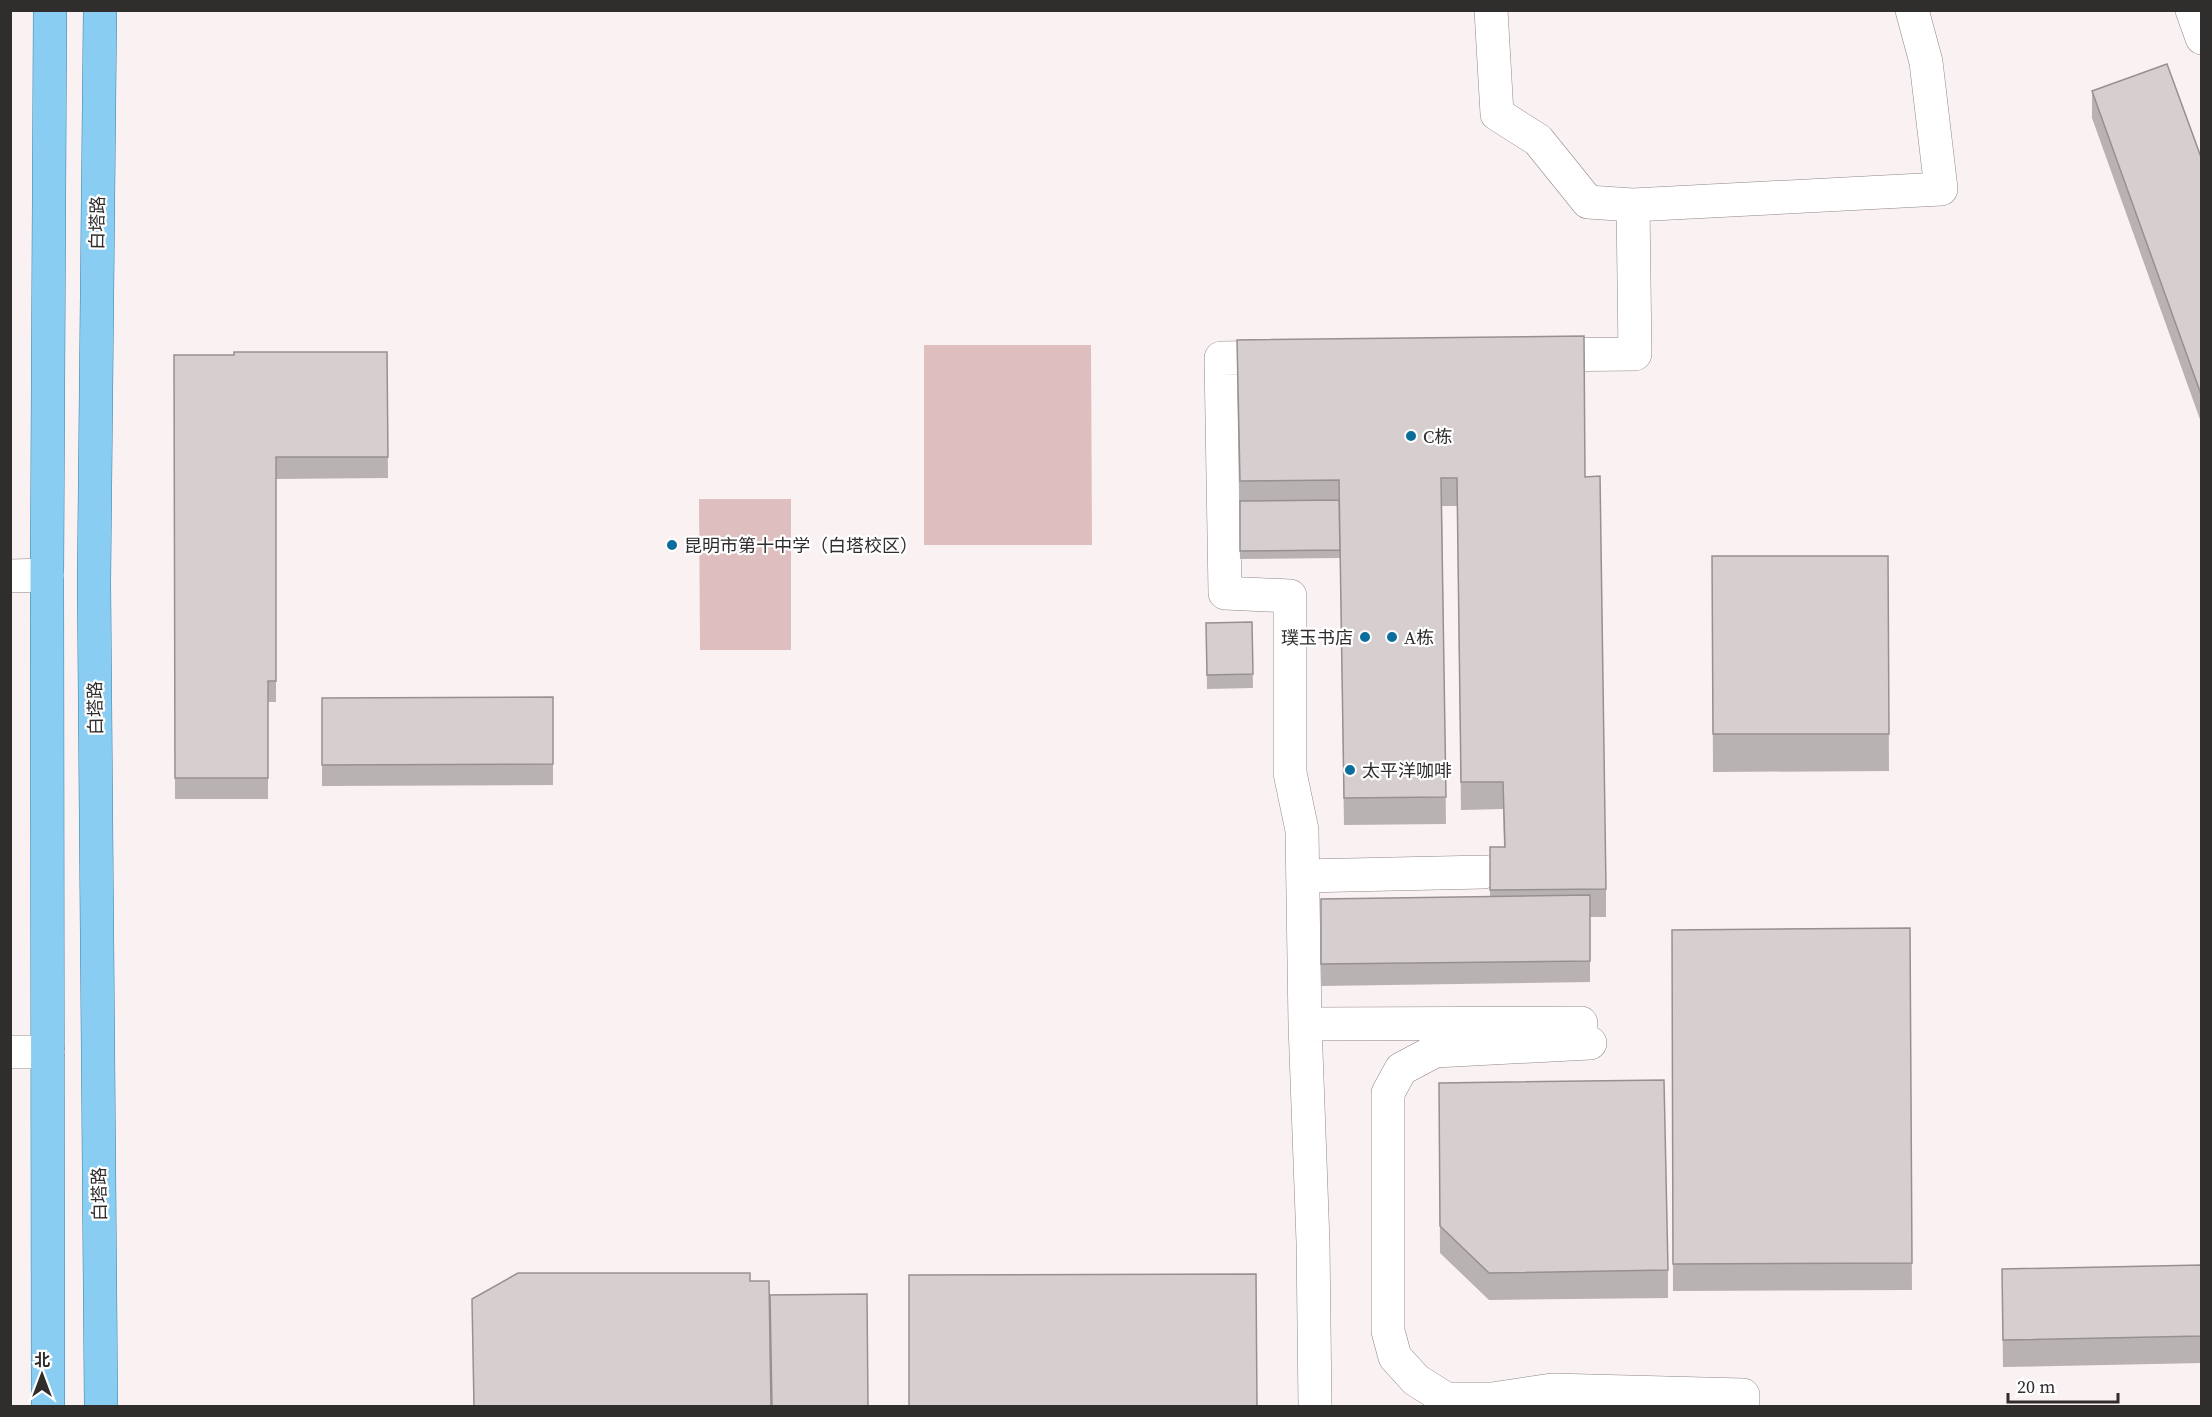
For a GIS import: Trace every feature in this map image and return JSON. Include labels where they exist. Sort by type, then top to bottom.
[{"type":"main road","points":[[48,1407],[47,575],[50,10]]},
{"type":"main road","name":"白塔路","points":[[100,10],[94,594],[101,1407]]},
{"type":"street","points":[[1491,10],[1497,114],[1538,140],[1588,202],[1634,205],[1941,189],[1926,62],[1912,10]]},
{"type":"street","points":[[2192,10],[2202,38]]},
{"type":"street","points":[[1505,355],[1635,354],[1634,205]]},
{"type":"street","points":[[1315,1407],[1302,830],[1290,773],[1290,596],[1225,593],[1221,358],[1316,357]]},
{"type":"street","points":[[10,576],[47,575]]},
{"type":"street","points":[[1303,876],[1484,872]]},
{"type":"street","points":[[1305,1024],[1586,1033],[1435,1051],[1401,1069],[1388,1093],[1388,1331],[1395,1358],[1416,1380],[1446,1399],[1492,1399],[1552,1390],[1743,1395],[1743,1407]]},
{"type":"street","points":[[10,1052],[48,1052]]},
{"type":"shaded area","points":[[924,345],[1091,345],[1092,545],[924,545]]},
{"type":"shaded area","points":[[699,499],[791,499],[791,650],[700,650]]},
{"type":"building","points":[[2167,64],[2202,160],[2202,397],[2092,91]]},
{"type":"building","points":[[1584,336],[1585,477],[1600,476],[1606,889],[1490,890],[1490,847],[1505,847],[1503,782],[1461,782],[1457,478],[1441,478],[1446,797],[1344,798],[1339,480],[1240,481],[1237,340]]},
{"type":"building","points":[[234,352],[387,352],[388,457],[276,457],[276,681],[268,681],[268,778],[175,778],[174,355],[234,355]]},
{"type":"building","points":[[1339,500],[1340,550],[1240,551],[1240,501]]},
{"type":"building","points":[[1712,556],[1888,556],[1889,734],[1713,734]]},
{"type":"building","points":[[1252,622],[1253,674],[1207,675],[1206,623]]},
{"type":"building","points":[[553,697],[553,764],[322,765],[322,698]]},
{"type":"building","points":[[1590,895],[1590,961],[1321,964],[1321,899]]},
{"type":"building","points":[[1910,928],[1912,1263],[1673,1264],[1672,930]]},
{"type":"building","points":[[1664,1080],[1668,1270],[1489,1273],[1440,1226],[1439,1083]]},
{"type":"building","points":[[2202,1265],[2202,1336],[2003,1340],[2002,1269]]},
{"type":"building","points":[[518,1273],[750,1273],[750,1281],[769,1281],[771,1407],[474,1407],[472,1299]]},
{"type":"building","points":[[1256,1274],[1257,1407],[909,1407],[909,1275]]},
{"type":"building","points":[[867,1294],[868,1407],[772,1407],[770,1295]]},
{"type":"place","name":"C栋","points":[[1411,436]]},
{"type":"place","name":"昆明市第十中学（白塔校区）","points":[[672,545]]},
{"type":"place","name":"璞玉书店","points":[[1365,637]]},
{"type":"place","name":"A栋","points":[[1392,637]]},
{"type":"place","name":"太平洋咖啡","points":[[1350,770]]}]
